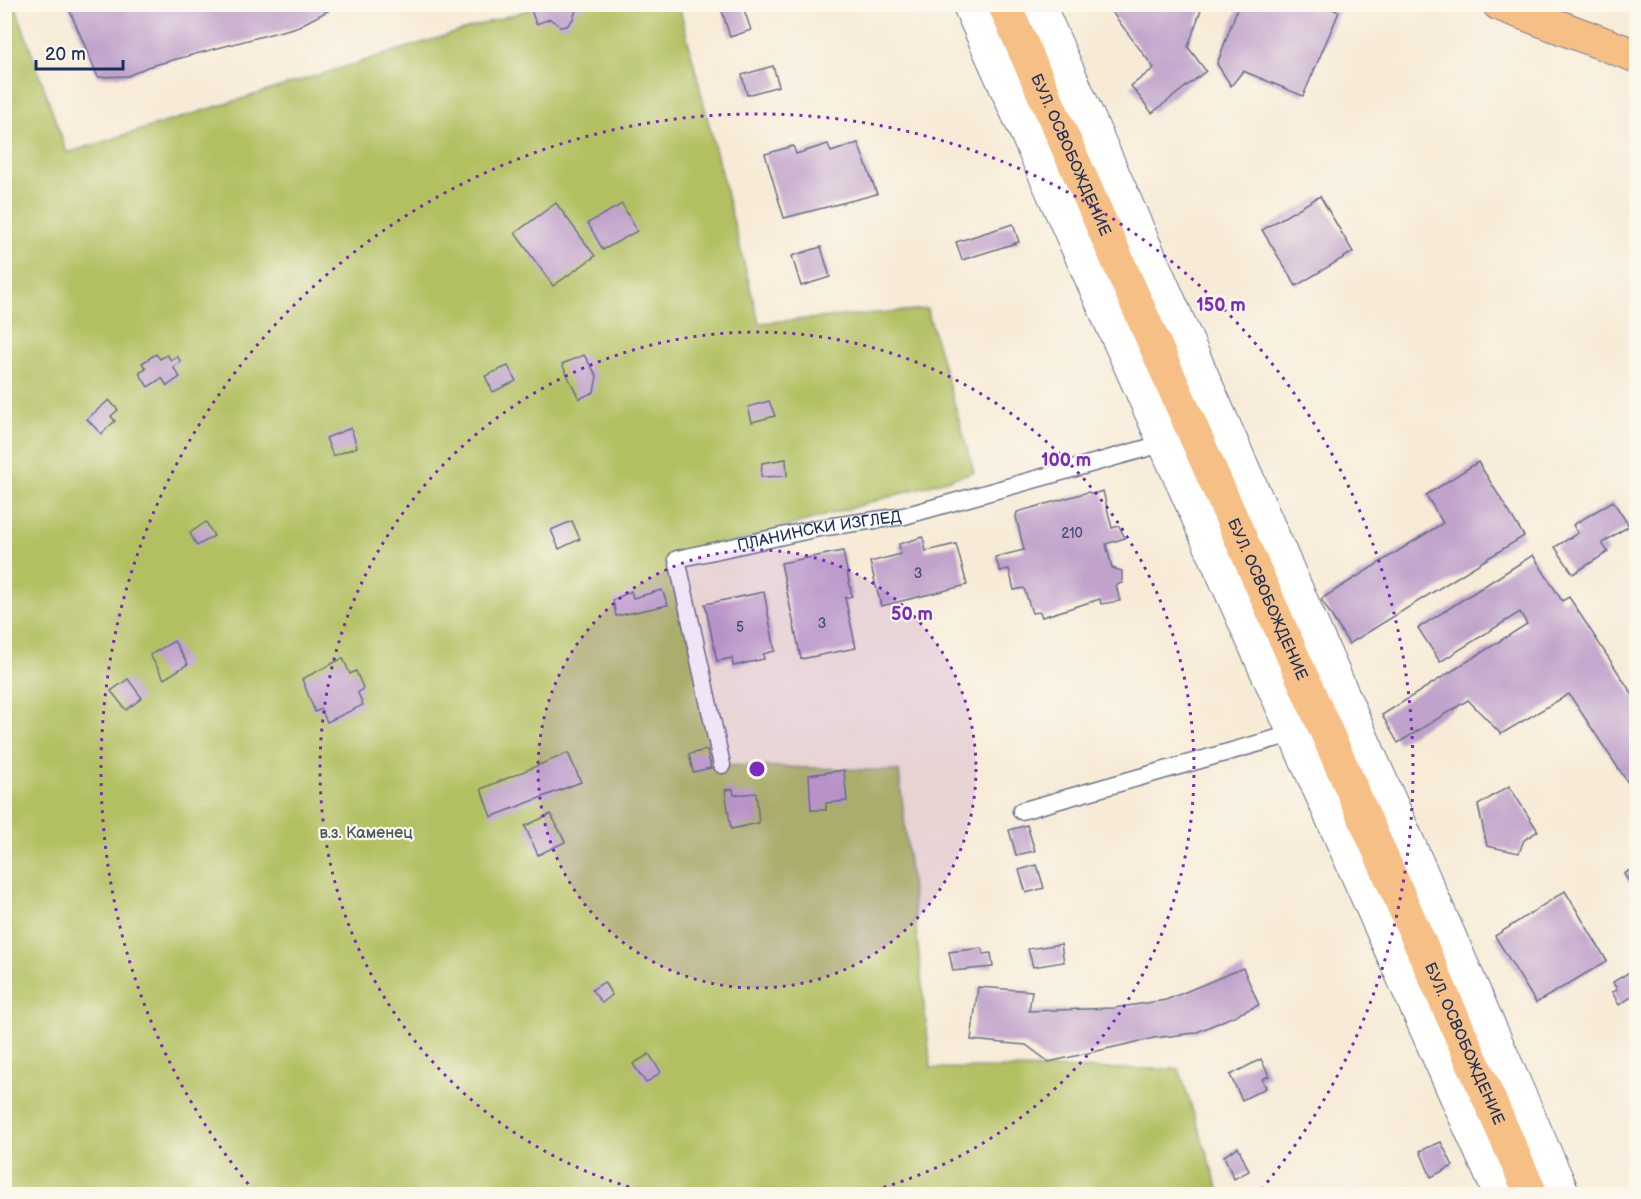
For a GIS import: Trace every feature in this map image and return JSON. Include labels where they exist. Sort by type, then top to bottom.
[{"type":"main road","name":"БУЛ. ОСВОБОЖДЕНИЕ","points":[[1004,4],[1531,1194]]},
{"type":"main road","points":[[1499,4],[1636,56]]},
{"type":"street","points":[[969,4],[1500,1194]]},
{"type":"street","points":[[1038,4],[1230,446],[1320,643],[1563,1194]]},
{"type":"lane","name":"ПЛАНИНСКИ ИЗГЛЕД","points":[[722,765],[677,559],[819,528],[904,516],[1165,443]]},
{"type":"lane","points":[[1022,812],[1295,733]]},
{"type":"green space","name":"в.з. Каменец","points":[[5,5],[15,5],[67,153],[544,5],[679,5],[759,323],[927,309],[974,472],[677,559],[722,765],[899,771],[931,1068],[1179,1069],[1220,1194],[5,1194]]},
{"type":"building","points":[[67,4],[325,4],[328,11],[297,27],[147,67],[128,76],[98,77]]},
{"type":"building","points":[[529,4],[589,5],[576,10],[567,26],[561,27],[550,19],[536,24]]},
{"type":"building","points":[[720,4],[742,4],[751,30],[730,37]]},
{"type":"building","points":[[1120,4],[1203,4],[1188,47],[1206,71],[1152,113],[1131,86],[1154,68],[1111,11]]},
{"type":"building","points":[[1239,4],[1322,4],[1339,12],[1303,96],[1243,71],[1231,86],[1217,64]]},
{"type":"building","points":[[773,66],[779,86],[747,95],[742,75]]},
{"type":"building","points":[[858,143],[877,194],[784,218],[765,154],[793,146],[796,154],[828,144],[831,152]]},
{"type":"building","points":[[1320,196],[1353,252],[1296,286],[1262,230]]},
{"type":"building","points":[[556,203],[595,256],[553,286],[515,233]]},
{"type":"building","points":[[622,204],[637,231],[603,250],[588,223]]},
{"type":"building","points":[[1013,224],[1019,242],[962,260],[956,242]]},
{"type":"building","points":[[821,247],[830,277],[801,286],[792,256]]},
{"type":"building","points":[[156,354],[160,359],[167,355],[171,360],[177,356],[181,362],[173,367],[180,377],[167,386],[162,378],[148,387],[139,373],[146,369],[142,363]]},
{"type":"building","points":[[584,355],[597,376],[594,392],[579,399],[562,364]]},
{"type":"building","points":[[508,366],[516,381],[493,392],[485,376]]},
{"type":"building","points":[[109,400],[118,410],[111,416],[115,421],[101,434],[87,419]]},
{"type":"building","points":[[769,401],[775,416],[752,422],[748,407]]},
{"type":"building","points":[[351,428],[357,447],[333,456],[326,438]]},
{"type":"building","points":[[786,459],[787,476],[761,477],[762,463]]},
{"type":"building","points":[[1478,462],[1524,536],[1349,644],[1321,599],[1443,523],[1426,495]]},
{"type":"building","points":[[1103,491],[1112,528],[1119,526],[1125,538],[1106,544],[1112,568],[1122,571],[1122,583],[1116,585],[1120,601],[1101,604],[1100,599],[1042,617],[1040,612],[1032,613],[1024,588],[1014,590],[1009,569],[1000,571],[995,557],[1024,550],[1016,517],[1017,512],[1088,492],[1093,494]]},
{"type":"building","points":[[1613,501],[1629,526],[1602,543],[1608,552],[1573,574],[1555,547],[1578,533],[1573,525]]},
{"type":"building","points":[[572,521],[580,539],[559,549],[551,530]]},
{"type":"building","points":[[206,522],[214,536],[197,546],[190,533]]},
{"type":"building","points":[[923,537],[926,551],[956,544],[967,585],[881,606],[870,562],[901,554],[899,544]]},
{"type":"building","points":[[843,551],[852,596],[845,598],[856,648],[801,659],[781,563]]},
{"type":"building","points":[[1533,555],[1562,601],[1569,597],[1636,700],[1636,795],[1569,694],[1501,734],[1468,700],[1398,743],[1382,715],[1527,624],[1520,612],[1440,662],[1418,628]]},
{"type":"building","points":[[662,590],[668,605],[616,616],[613,600],[631,591],[633,598]]},
{"type":"building","points":[[764,592],[775,651],[763,654],[764,659],[733,666],[732,658],[717,661],[705,604]]},
{"type":"building","points":[[174,641],[188,664],[164,679],[150,655]]},
{"type":"building","points":[[343,658],[350,674],[356,671],[363,688],[358,693],[363,705],[327,722],[321,709],[315,712],[302,679]]},
{"type":"building","points":[[128,679],[142,698],[126,710],[111,691]]},
{"type":"building","points":[[707,750],[711,768],[693,772],[689,754]]},
{"type":"building","points":[[568,753],[581,782],[491,817],[481,789]]},
{"type":"building","points":[[844,770],[847,801],[826,803],[826,810],[811,810],[809,775]]},
{"type":"building","points":[[1509,786],[1538,831],[1524,840],[1519,853],[1487,846],[1478,805]]},
{"type":"building","points":[[733,789],[734,795],[756,793],[759,823],[731,829],[725,790]]},
{"type":"building","points":[[551,814],[565,842],[538,855],[525,826]]},
{"type":"building","points":[[1027,825],[1035,851],[1016,855],[1009,830]]},
{"type":"building","points":[[1037,865],[1044,888],[1026,893],[1019,870]]},
{"type":"building","points":[[1636,866],[1636,893],[1624,874]]},
{"type":"building","points":[[1565,891],[1607,961],[1536,1003],[1495,936]]},
{"type":"building","points":[[1061,944],[1064,962],[1033,967],[1028,949]]},
{"type":"building","points":[[982,948],[983,954],[991,953],[993,967],[953,971],[949,952]]},
{"type":"building","points":[[1243,968],[1259,1005],[1195,1033],[1154,1038],[1049,1062],[1026,1045],[971,1040],[978,987],[1032,991],[1029,1011],[1114,1008],[1166,1000]]},
{"type":"building","points":[[1636,968],[1636,994],[1619,1005],[1612,992],[1617,990],[1613,982]]},
{"type":"building","points":[[604,982],[612,995],[602,1003],[592,990]]},
{"type":"building","points":[[649,1054],[661,1072],[646,1083],[633,1064]]},
{"type":"building","points":[[1261,1059],[1269,1076],[1262,1079],[1266,1088],[1242,1100],[1230,1075]]},
{"type":"building","points":[[1441,1142],[1453,1166],[1431,1177],[1420,1151]]},
{"type":"building","points":[[1238,1147],[1249,1171],[1234,1179],[1224,1156]]}]
